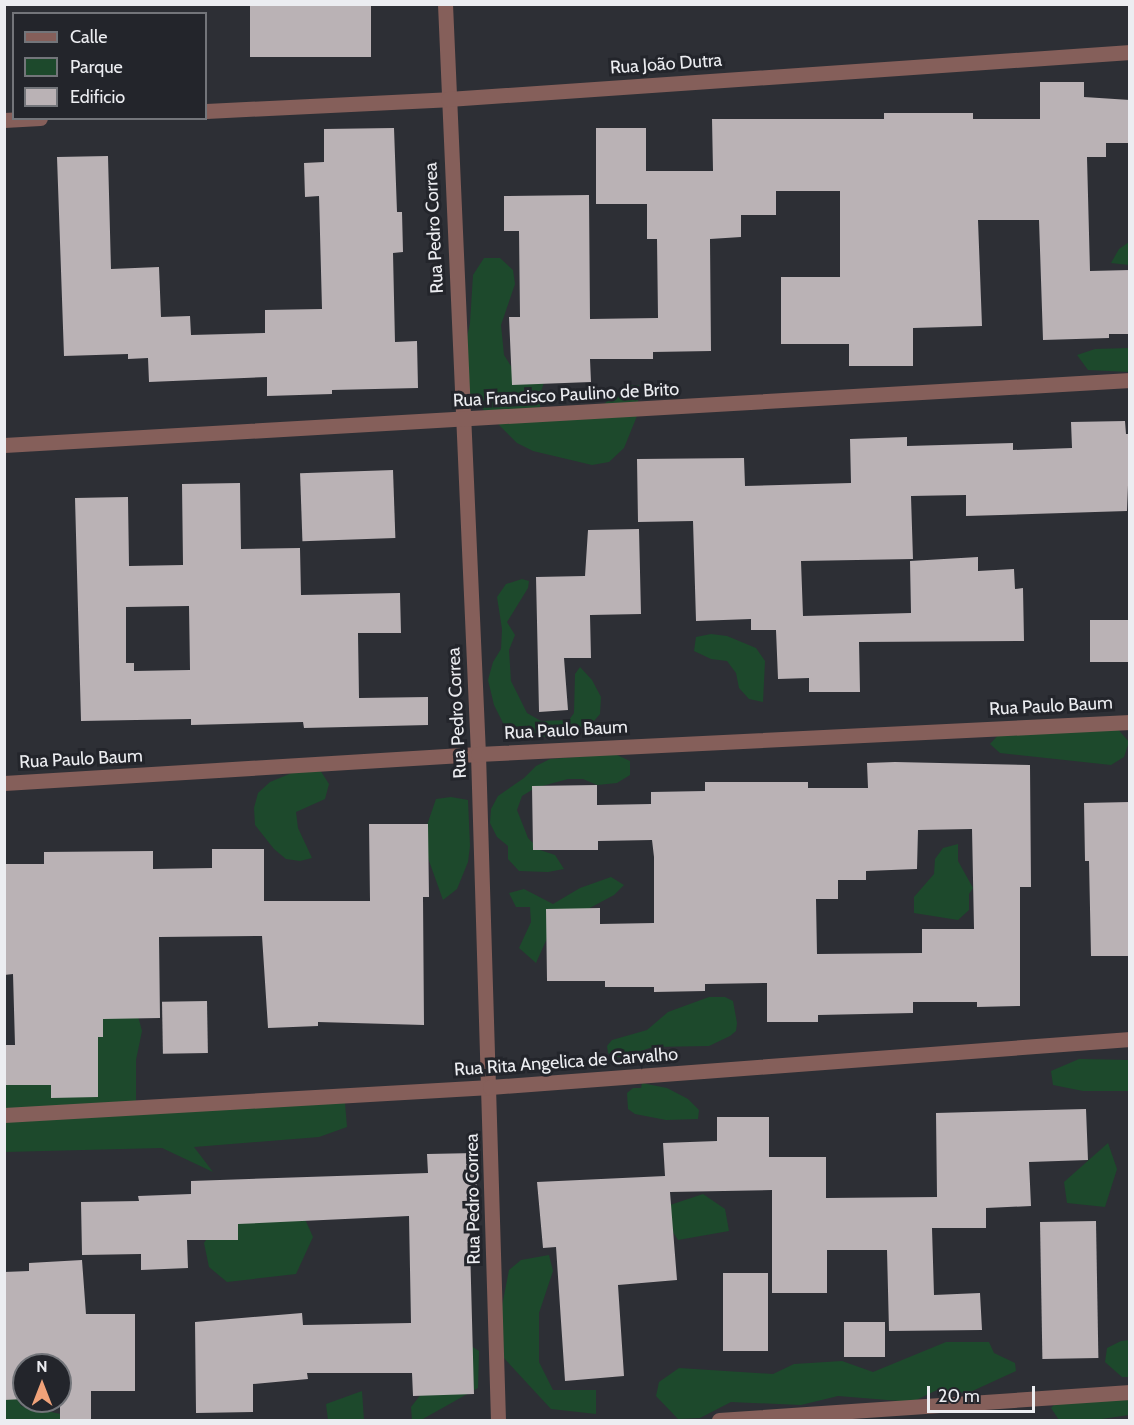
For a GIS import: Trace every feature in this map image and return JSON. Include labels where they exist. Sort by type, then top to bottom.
[{"type":"street","name":"Rua Pedro Correa","points":[[445,4],[478,754],[490,1088],[498,1420]]},
{"type":"street","name":"Rua João Dutra","points":[[207,111],[448,99],[1130,52]]},
{"type":"street","name":"Rua Francisco Paulino de Brito","points":[[4,445],[462,421],[1130,380]]},
{"type":"street","name":"Rua Paulo Baum","points":[[4,783],[478,754],[1130,722]]},
{"type":"street","name":"Rua Rita Angelica de Carvalho","points":[[4,1115],[490,1088],[1130,1039]]},
{"type":"street","points":[[719,1420],[1130,1392]]},
{"type":"green space","points":[[1129,242],[1129,265],[1111,263],[1119,249]]},
{"type":"green space","points":[[484,258],[500,258],[513,270],[515,284],[501,325],[504,355],[514,371],[545,380],[540,394],[540,410],[555,421],[569,420],[600,408],[624,385],[639,385],[637,416],[624,448],[609,462],[592,465],[533,451],[517,443],[471,397],[466,383],[464,351],[470,323],[473,275]]},
{"type":"green space","points":[[1129,348],[1129,372],[1088,370],[1077,355],[1095,349]]},
{"type":"green space","points":[[522,579],[529,581],[528,588],[507,622],[515,635],[509,650],[511,681],[527,713],[541,721],[569,720],[574,713],[575,674],[580,667],[592,680],[601,697],[600,714],[594,721],[565,735],[533,738],[516,734],[503,723],[494,705],[488,680],[493,662],[501,649],[502,629],[497,597],[506,584]]},
{"type":"green space","points":[[711,634],[727,636],[756,648],[765,661],[763,702],[749,699],[739,688],[736,673],[727,661],[711,659],[694,651],[696,637]]},
{"type":"green space","points":[[1116,727],[1129,742],[1124,757],[1111,765],[1000,753],[990,744],[1000,733]]},
{"type":"green space","points":[[615,754],[630,761],[630,775],[617,783],[597,785],[583,779],[568,779],[535,788],[522,796],[517,810],[528,838],[540,850],[555,855],[564,869],[548,872],[519,871],[508,859],[508,846],[497,837],[490,823],[491,809],[498,796],[524,778],[536,766],[550,759]]},
{"type":"green space","points":[[299,770],[320,770],[329,784],[325,799],[296,812],[298,828],[312,858],[300,861],[286,859],[274,849],[255,825],[254,808],[258,793],[270,782]]},
{"type":"green space","points":[[451,797],[468,800],[470,846],[468,862],[457,889],[443,900],[428,858],[426,828],[436,799]]},
{"type":"green space","points":[[958,844],[958,861],[973,888],[969,894],[969,910],[958,920],[914,913],[914,897],[934,874],[935,859],[943,848]]},
{"type":"green space","points":[[611,877],[624,885],[614,895],[573,917],[549,934],[536,963],[519,948],[531,922],[530,907],[516,907],[509,893],[524,889],[553,904],[580,888]]},
{"type":"green space","points":[[709,997],[725,997],[733,1001],[737,1023],[736,1031],[730,1036],[709,1046],[653,1047],[622,1057],[614,1057],[608,1053],[607,1046],[612,1040],[647,1030],[668,1012]]},
{"type":"green space","points":[[94,1013],[138,1016],[142,1031],[136,1060],[136,1113],[345,1103],[347,1127],[319,1137],[194,1147],[213,1172],[162,1148],[5,1152],[5,1081]]},
{"type":"green space","points":[[1079,1059],[1129,1060],[1129,1091],[1083,1091],[1053,1085],[1051,1071]]},
{"type":"green space","points":[[642,1083],[667,1088],[688,1099],[699,1110],[698,1119],[666,1120],[635,1114],[628,1109],[627,1093],[633,1088],[641,1088]]},
{"type":"green space","points":[[1108,1143],[1117,1169],[1105,1207],[1067,1203],[1064,1182]]},
{"type":"green space","points":[[703,1194],[725,1209],[729,1231],[678,1240],[658,1209]]},
{"type":"green space","points":[[300,1208],[313,1237],[296,1274],[227,1282],[209,1267],[204,1243],[221,1218]]},
{"type":"green space","points":[[549,1255],[553,1271],[539,1313],[539,1362],[553,1390],[596,1390],[596,1414],[551,1409],[503,1357],[501,1311],[509,1270],[521,1260]]},
{"type":"green space","points":[[1129,1340],[1129,1377],[1122,1377],[1105,1362],[1107,1348]]},
{"type":"green space","points":[[465,1342],[479,1351],[478,1388],[421,1420],[412,1420],[411,1407],[458,1347]]},
{"type":"green space","points":[[946,1342],[989,1342],[994,1353],[1015,1363],[1016,1371],[968,1393],[937,1390],[912,1402],[838,1396],[801,1405],[731,1402],[700,1418],[678,1419],[656,1396],[659,1382],[679,1368],[773,1374],[794,1364],[842,1361],[873,1372]]},
{"type":"green space","points":[[9,1374],[12,1382],[12,1413],[56,1413],[81,1418],[81,1420],[5,1420],[4,1375]]},
{"type":"green space","points":[[362,1391],[364,1420],[328,1420],[326,1404]]},
{"type":"green space","points":[[1129,1397],[1129,1415],[1095,1420],[1059,1420],[1051,1408],[1058,1401]]},
{"type":"building","points":[[250,4],[371,4],[371,57],[250,57]]},
{"type":"building","points":[[1040,82],[1084,82],[1084,97],[1130,100],[1130,143],[1106,143],[1106,157],[1087,157],[1090,271],[1130,270],[1130,334],[1109,334],[1109,338],[1043,340],[1039,220],[978,220],[982,326],[913,328],[913,366],[849,366],[849,344],[781,344],[781,277],[840,277],[840,191],[776,191],[776,215],[741,215],[741,237],[710,239],[711,351],[653,352],[653,359],[590,359],[591,382],[512,385],[509,317],[520,317],[519,231],[504,231],[504,196],[589,195],[590,319],[658,318],[657,239],[647,239],[647,204],[596,204],[596,128],[646,128],[646,171],[713,171],[712,119],[884,119],[884,113],[973,113],[973,119],[1040,119]]},
{"type":"building","points":[[394,128],[397,212],[402,212],[403,252],[393,253],[395,342],[417,341],[418,388],[332,390],[332,394],[267,396],[267,377],[149,382],[148,358],[128,359],[128,354],[64,356],[57,157],[108,156],[111,269],[159,267],[161,317],[190,316],[191,335],[265,333],[265,310],[322,309],[319,196],[305,197],[304,163],[324,162],[324,129]]},
{"type":"building","points":[[1125,421],[1126,434],[1130,434],[1127,511],[966,516],[966,495],[911,496],[913,559],[801,561],[803,616],[911,613],[910,561],[978,557],[978,571],[1014,569],[1015,589],[1023,588],[1024,641],[859,642],[860,692],[809,692],[809,678],[778,679],[776,630],[751,630],[751,619],[696,621],[693,521],[638,522],[637,459],[744,458],[745,486],[851,483],[850,439],[907,437],[907,446],[1013,443],[1013,450],[1072,448],[1071,422]]},
{"type":"building","points":[[393,470],[395,538],[302,541],[300,473]]},
{"type":"building","points":[[240,483],[241,549],[300,548],[301,595],[400,593],[401,633],[358,633],[359,698],[428,697],[428,725],[304,728],[303,722],[191,725],[191,719],[81,721],[75,498],[128,497],[129,566],[183,565],[182,484]],"holes":[[[189,606],[190,670],[134,671],[134,663],[126,663],[126,607]]]},
{"type":"building","points":[[639,529],[641,614],[590,615],[591,658],[564,658],[568,710],[539,712],[536,577],[585,576],[588,530]]},
{"type":"building","points":[[1090,620],[1130,620],[1130,662],[1090,662]]},
{"type":"building","points":[[867,763],[1030,765],[1031,887],[1020,887],[1020,1006],[977,1007],[977,1002],[913,1002],[913,1013],[818,1015],[818,1022],[767,1022],[767,983],[705,984],[705,991],[654,992],[654,987],[605,987],[605,981],[547,981],[546,909],[600,908],[600,924],[654,923],[654,857],[652,840],[598,841],[598,850],[533,850],[532,786],[597,785],[597,805],[651,804],[651,792],[705,791],[705,782],[808,782],[808,788],[868,788]],"holes":[[[972,829],[974,929],[922,929],[922,953],[817,954],[816,899],[838,899],[838,880],[866,880],[866,871],[917,869],[918,830]]]},
{"type":"building","points":[[1130,802],[1130,956],[1091,956],[1089,861],[1085,861],[1084,803]]},
{"type":"building","points":[[369,824],[428,824],[429,897],[423,897],[424,1025],[318,1022],[318,1026],[268,1028],[262,936],[159,937],[160,1018],[103,1019],[103,1037],[98,1037],[98,1097],[51,1098],[51,1085],[4,1085],[4,1045],[15,1045],[13,974],[4,975],[4,864],[44,864],[44,852],[153,851],[153,869],[212,868],[212,849],[264,849],[264,901],[370,901]]},
{"type":"building","points":[[207,1001],[208,1053],[163,1054],[162,1002]]},
{"type":"building","points":[[1086,1109],[1088,1160],[1029,1162],[1031,1206],[986,1208],[986,1228],[932,1228],[934,1295],[980,1293],[982,1330],[889,1331],[887,1250],[827,1250],[827,1293],[772,1293],[772,1190],[670,1192],[677,1280],[618,1285],[624,1376],[565,1381],[556,1247],[543,1248],[537,1182],[665,1176],[663,1143],[717,1141],[717,1117],[769,1117],[769,1157],[826,1157],[826,1198],[937,1197],[936,1113]]},
{"type":"building","points":[[476,1153],[477,1207],[469,1208],[474,1394],[413,1396],[412,1373],[307,1373],[308,1379],[253,1384],[253,1412],[196,1413],[195,1322],[302,1313],[303,1325],[411,1323],[409,1216],[238,1224],[238,1240],[187,1240],[188,1268],[141,1270],[141,1254],[82,1255],[81,1202],[139,1201],[138,1196],[191,1194],[191,1181],[428,1173],[427,1154]]},
{"type":"building","points":[[1096,1221],[1098,1358],[1042,1359],[1040,1222]]},
{"type":"building","points":[[82,1260],[86,1314],[135,1314],[135,1391],[91,1391],[91,1420],[60,1420],[60,1413],[72,1413],[72,1353],[12,1353],[12,1400],[4,1400],[4,1272],[29,1271],[29,1263]]},
{"type":"building","points":[[723,1273],[768,1273],[768,1351],[723,1351]]},
{"type":"building","points":[[844,1322],[885,1322],[885,1357],[844,1357]]}]
